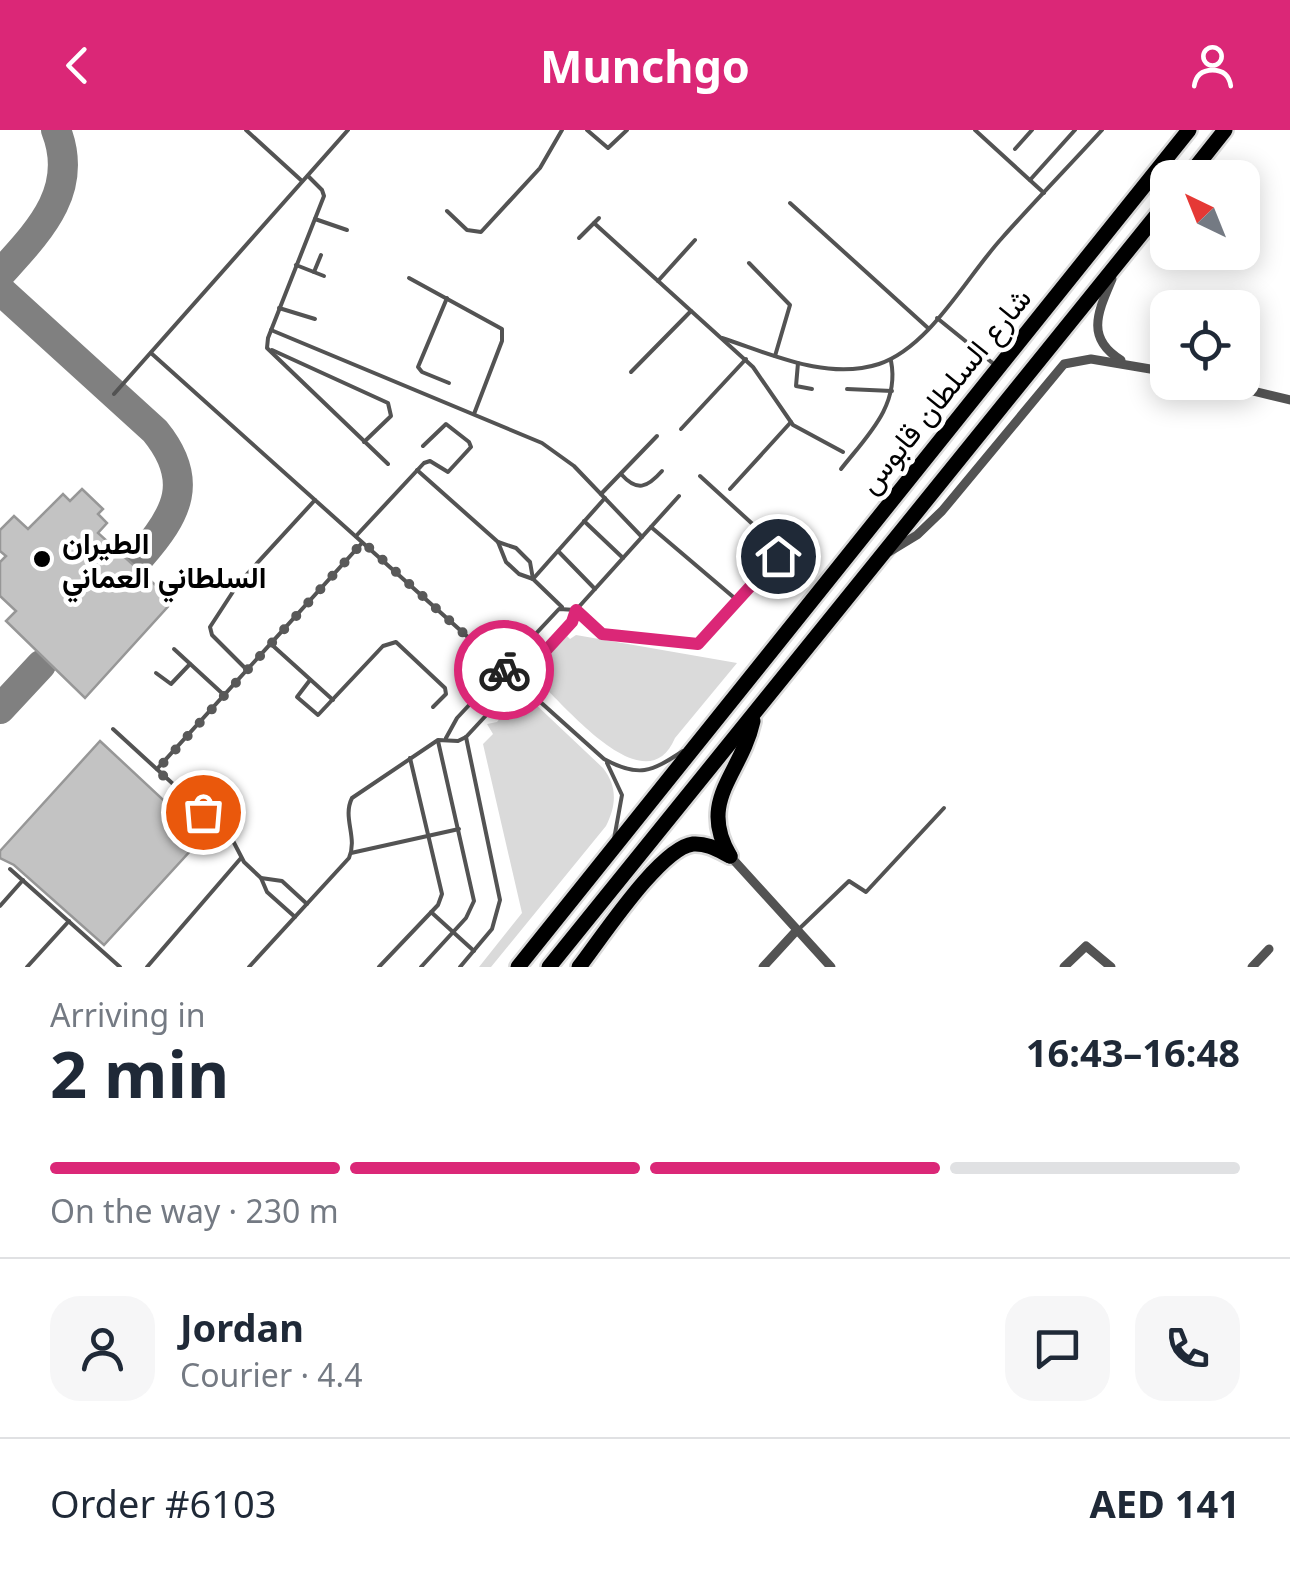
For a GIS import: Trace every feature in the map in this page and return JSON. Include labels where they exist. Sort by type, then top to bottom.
[{"type":"highway","name":"شارع السلطان قابوس","points":[[518,967],[1190,130]]},
{"type":"highway","points":[[1201,160],[1225,130]]},
{"type":"highway","name":"شارع السلطان قابوس","points":[[549,967],[1150,223]]},
{"type":"highway","points":[[730,856],[720,839],[716,810],[748,745],[754,717]]},
{"type":"highway","points":[[579,967],[661,862],[676,850],[705,845],[730,856]]},
{"type":"street","points":[[1119,262],[1099,314],[1098,330],[1105,349],[1128,364]]},
{"type":"street","points":[[882,556],[917,535],[942,511],[1060,367],[1082,359],[1150,368]]},
{"type":"street","points":[[1260,393],[1290,400]]},
{"type":"street","points":[[730,856],[831,967]]},
{"type":"street","points":[[763,967],[797,930]]},
{"type":"street","points":[[1064,967],[1086,946],[1111,967]]},
{"type":"street","points":[[1252,967],[1269,949]]},
{"type":"lane","points":[[246,130],[302,182]]},
{"type":"lane","points":[[114,394],[348,130]]},
{"type":"lane","points":[[447,211],[470,232],[481,232],[545,161],[562,130]]},
{"type":"lane","points":[[587,130],[608,148],[627,130]]},
{"type":"lane","points":[[975,130],[1044,193]]},
{"type":"lane","points":[[1015,149],[1032,130]]},
{"type":"lane","points":[[1030,180],[1075,130]]},
{"type":"lane","points":[[722,338],[798,363],[865,367],[891,359],[928,328],[987,254],[1102,130]]},
{"type":"lane","points":[[268,348],[271,330],[324,192],[308,176]]},
{"type":"lane","points":[[790,203],[928,328]]},
{"type":"lane","points":[[315,219],[346,230]]},
{"type":"lane","points":[[580,238],[596,221],[746,360],[791,422],[843,452]]},
{"type":"lane","points":[[658,281],[695,240]]},
{"type":"lane","points":[[314,272],[321,255]]},
{"type":"lane","points":[[749,263],[790,305],[775,356]]},
{"type":"lane","points":[[296,265],[324,276]]},
{"type":"lane","points":[[409,278],[497,324],[504,333],[474,414]]},
{"type":"lane","points":[[446,298],[418,367],[448,383]]},
{"type":"lane","points":[[280,308],[315,319]]},
{"type":"lane","points":[[631,372],[691,310]]},
{"type":"lane","points":[[936,318],[998,367]]},
{"type":"lane","points":[[271,330],[551,448],[642,536]]},
{"type":"lane","points":[[268,348],[388,403],[391,416],[364,442]]},
{"type":"lane","points":[[268,348],[388,464]]},
{"type":"lane","points":[[151,352],[604,759],[628,770],[649,770],[701,739]]},
{"type":"lane","points":[[841,470],[884,414],[892,391],[891,359]]},
{"type":"lane","points":[[681,429],[746,360]]},
{"type":"lane","points":[[798,363],[796,386],[812,390]]},
{"type":"lane","points":[[846,389],[892,391]]},
{"type":"lane","points":[[730,488],[791,422]]},
{"type":"lane","points":[[356,536],[417,470],[430,461],[443,471],[450,471],[471,448],[449,424],[423,446]]},
{"type":"lane","points":[[533,578],[657,436]]},
{"type":"lane","points":[[417,470],[498,542],[514,547],[528,560],[533,578],[564,608],[576,610],[602,634],[694,644],[704,640],[778,556],[780,548],[700,476]]},
{"type":"lane","points":[[621,474],[640,488],[651,484],[662,471]]},
{"type":"lane","points":[[249,967],[352,853],[354,842],[347,812],[352,798],[438,740],[466,737],[572,622],[576,610],[679,496]]},
{"type":"lane","points":[[247,670],[212,635],[210,627],[238,584],[316,500]]},
{"type":"lane","points":[[584,522],[623,558]]},
{"type":"lane","points":[[651,527],[738,601]]},
{"type":"lane","points":[[157,770],[363,542]]},
{"type":"lane","points":[[498,542],[506,562],[521,576],[533,578]]},
{"type":"lane","points":[[558,551],[595,589]]},
{"type":"lane","points":[[446,738],[454,722],[551,615],[564,608]]},
{"type":"lane","points":[[310,680],[296,697],[318,715],[383,646],[393,642],[446,688],[446,694],[433,707]]},
{"type":"lane","points":[[271,644],[333,700]]},
{"type":"lane","points":[[174,649],[224,695]]},
{"type":"lane","points":[[156,673],[171,684],[190,664]]},
{"type":"lane","points":[[113,730],[230,837],[267,892],[295,917]]},
{"type":"lane","points":[[460,967],[495,922],[500,892],[466,737]]},
{"type":"lane","points":[[421,967],[469,914],[474,901],[438,740]]},
{"type":"lane","points":[[380,967],[440,901],[442,890],[410,758]]},
{"type":"lane","points":[[604,759],[622,795],[610,853]]},
{"type":"lane","points":[[797,930],[848,880],[866,892],[944,808]]},
{"type":"lane","points":[[352,853],[459,829]]},
{"type":"lane","points":[[147,967],[241,858]]},
{"type":"lane","points":[[10,869],[120,967]]},
{"type":"lane","points":[[261,878],[282,882],[308,904]]},
{"type":"lane","points":[[0,906],[23,880]]},
{"type":"lane","points":[[431,912],[474,951]]},
{"type":"lane","points":[[27,967],[68,921]]},
{"type":"shaded area","points":[[576,635],[737,663],[662,756],[646,761],[628,757],[609,746],[543,686],[541,672],[547,659],[567,636],[570,639]]},
{"type":"shaded area","points":[[515,699],[531,700],[603,768],[613,789],[613,804],[606,826],[491,967],[479,967],[522,913],[483,744],[493,734],[487,724],[497,722]]},
{"type":"building","points":[[82,489],[103,509],[98,514],[107,523],[98,533],[173,601],[85,698],[6,621],[16,611],[0,596],[0,562],[6,556],[0,551],[0,530],[14,516],[28,529],[63,494],[70,501]]},
{"type":"building","points":[[100,741],[203,837],[104,945],[14,865],[0,858],[0,851]]},
{"type":"taxiway","points":[[0,274],[41,226],[59,191],[63,172],[56,130]]},
{"type":"taxiway","points":[[0,290],[155,431],[167,449],[175,465],[177,496],[164,526],[140,557]]},
{"type":"taxiway","points":[[0,709],[41,665]]},
{"type":"way so far","points":[[203,812],[157,770],[363,542],[504,670]]},
{"type":"place","name":"الطيران السلطاني العماني","points":[[42,559]]},
{"type":"route","points":[[504,670],[517,682],[572,622],[576,610],[602,634],[698,644],[778,556]]}]
